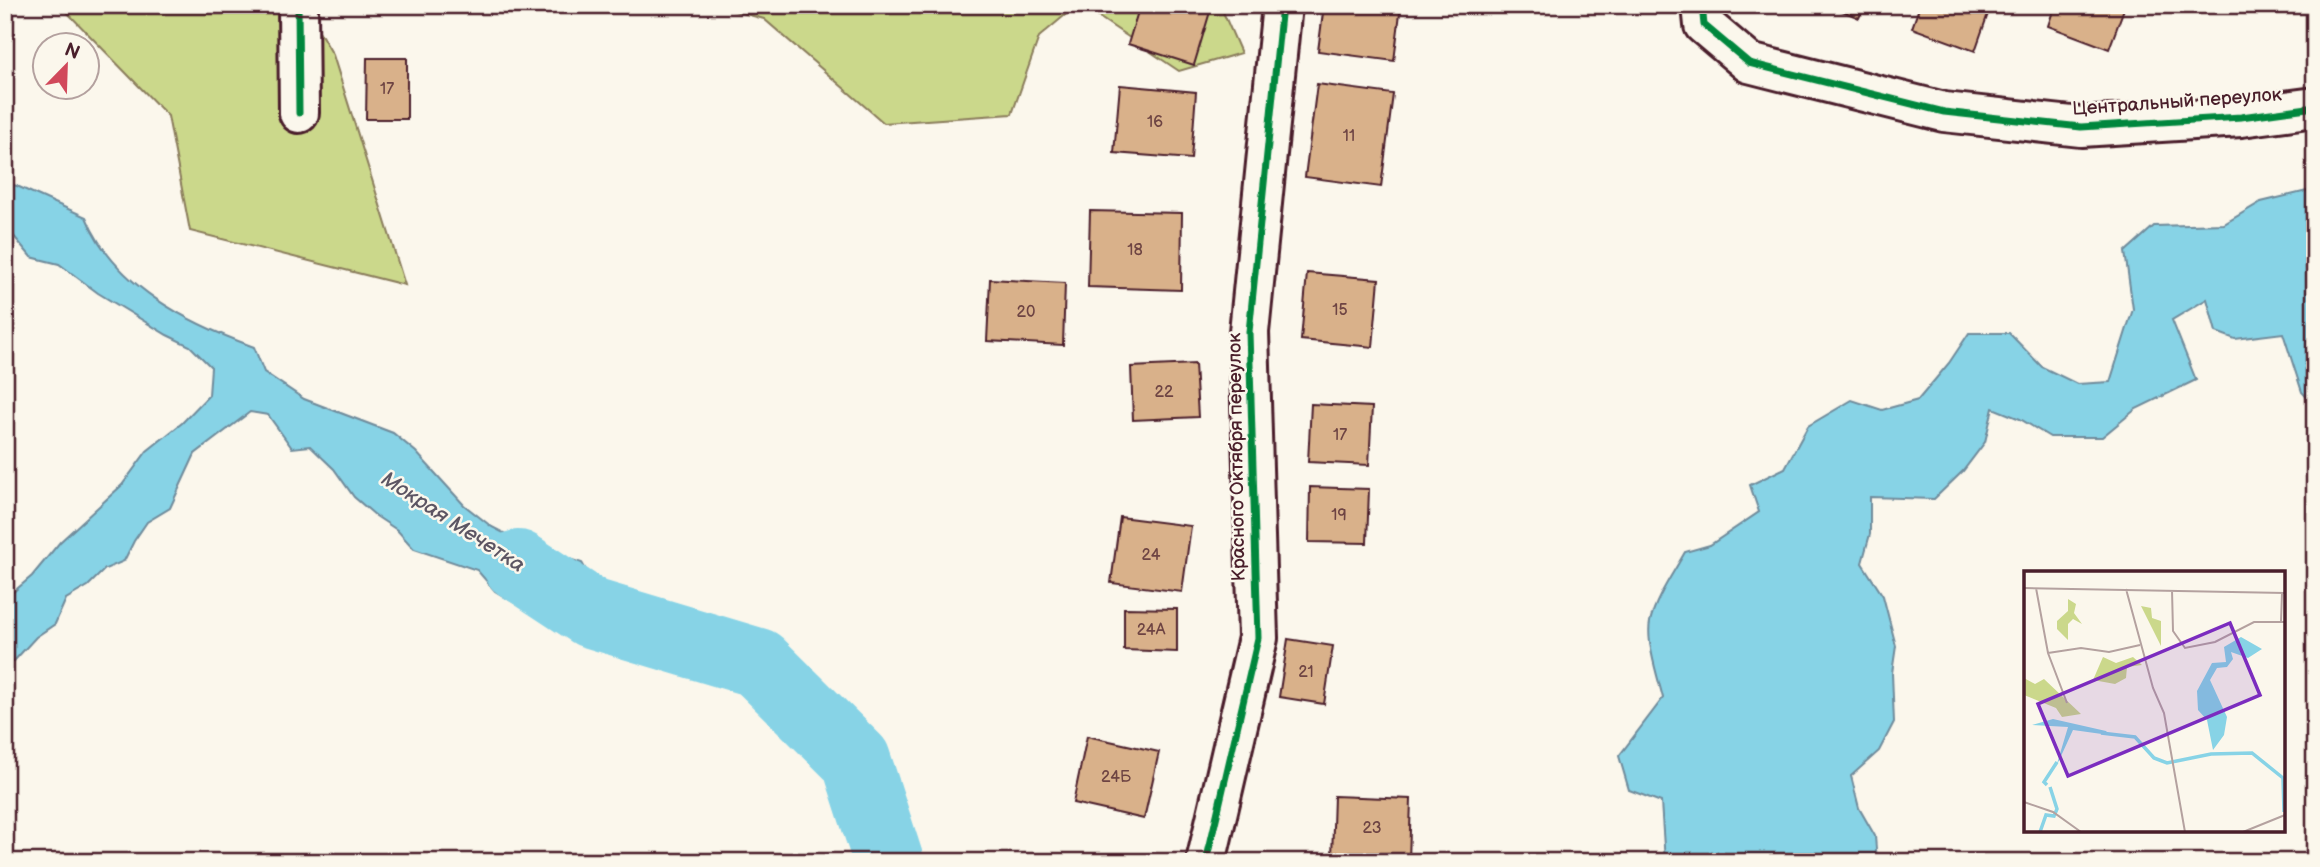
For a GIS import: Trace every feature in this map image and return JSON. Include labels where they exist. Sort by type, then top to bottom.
[{"type":"street","points":[[298,5],[299,113]]},
{"type":"street","name":"Красного Октября переулок","points":[[1206,862],[1258,638],[1249,332],[1282,5]]},
{"type":"street","name":"Центральный переулок","points":[[1702,5],[1704,25],[1749,62],[1944,112],[2081,127],[2241,117],[2315,107]]},
{"type":"green space","points":[[60,5],[304,5],[333,55],[405,285],[190,231],[168,116],[102,48],[102,32],[86,32]]},
{"type":"green space","points":[[713,5],[1077,5],[1039,37],[1012,114],[884,123],[764,19]]},
{"type":"green space","points":[[1081,5],[1220,5],[1241,53],[1179,71]]},
{"type":"water","points":[[5,183],[86,217],[115,263],[134,282],[179,314],[254,347],[264,372],[304,399],[393,433],[416,452],[464,505],[492,527],[529,546],[582,563],[597,593],[600,607],[599,626],[576,632],[556,612],[523,608],[495,591],[477,570],[414,549],[397,530],[354,497],[334,469],[310,446],[292,448],[268,415],[250,412],[195,454],[170,508],[147,522],[124,561],[105,569],[88,586],[66,599],[55,624],[36,637],[14,661],[5,662],[5,599],[32,576],[60,542],[122,485],[147,451],[182,423],[209,395],[211,367],[190,346],[98,293],[59,264],[31,257],[8,229],[5,229]]},
{"type":"water","points":[[2315,189],[2315,406],[2302,392],[2283,333],[2235,339],[2216,332],[2207,299],[2172,320],[2196,380],[2136,409],[2102,437],[2050,437],[2020,419],[1993,408],[1985,442],[1963,471],[1934,499],[1870,497],[1870,534],[1862,563],[1883,596],[1896,646],[1892,673],[1894,722],[1879,751],[1851,776],[1859,808],[1875,836],[1877,862],[1665,862],[1661,802],[1629,790],[1619,756],[1663,698],[1651,650],[1650,622],[1660,595],[1685,552],[1710,545],[1759,512],[1750,485],[1785,468],[1808,426],[1852,400],[1882,410],[1918,400],[1949,363],[1969,333],[2009,333],[2042,367],[2077,384],[2110,382],[2133,309],[2125,252],[2154,226],[2224,224],[2261,202]]},
{"type":"building","points":[[1140,5],[1212,5],[1194,65],[1128,44]]},
{"type":"building","points":[[1324,5],[1401,5],[1394,61],[1318,51]]},
{"type":"building","points":[[1828,5],[1865,5],[1859,18]]},
{"type":"building","points":[[1920,5],[1991,5],[1975,51],[1912,28]]},
{"type":"building","points":[[2055,5],[2125,6],[2109,49],[2048,26]]},
{"type":"building","points":[[367,58],[407,58],[407,119],[366,119]]},
{"type":"building","points":[[1317,84],[1393,94],[1381,187],[1305,177]]},
{"type":"building","points":[[1120,85],[1196,92],[1191,159],[1114,153]]},
{"type":"building","points":[[1090,211],[1182,213],[1181,290],[1088,287]]},
{"type":"building","points":[[1307,273],[1379,279],[1373,347],[1301,340]]},
{"type":"building","points":[[990,279],[1065,283],[1063,345],[987,341]]},
{"type":"building","points":[[1195,364],[1198,417],[1133,420],[1131,367]]},
{"type":"building","points":[[1311,404],[1372,407],[1369,465],[1308,462]]},
{"type":"building","points":[[1310,487],[1369,489],[1367,543],[1309,542]]},
{"type":"building","points":[[1120,517],[1191,526],[1182,592],[1111,583]]},
{"type":"building","points":[[1124,608],[1177,609],[1177,652],[1124,650]]},
{"type":"building","points":[[1288,639],[1333,646],[1324,704],[1279,697]]},
{"type":"building","points":[[1087,736],[1159,752],[1144,819],[1073,803]]},
{"type":"building","points":[[1334,796],[1411,799],[1409,861],[1332,858]]},
{"type":"waterway","name":"Мокрая Мечетка","points":[[518,565],[591,613],[758,663],[856,760],[889,862]]},
{"type":"cycle path","points":[[298,5],[299,113]]},
{"type":"cycle path","points":[[1206,862],[1258,638],[1249,332],[1282,5]]},
{"type":"cycle path","points":[[1702,5],[1704,25],[1749,63],[1944,112],[2081,127],[2241,117],[2315,107]]}]
